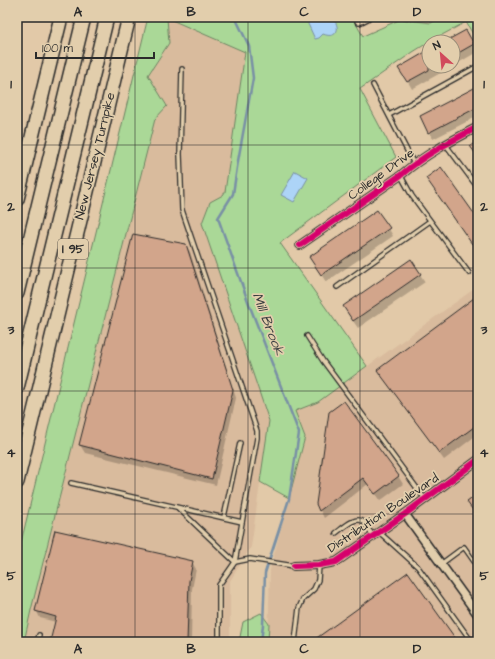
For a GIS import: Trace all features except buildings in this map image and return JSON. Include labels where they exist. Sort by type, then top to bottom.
[{"type":"highway","points":[[17,199],[61,17]]},
{"type":"highway","points":[[17,293],[84,17]]},
{"type":"highway","name":"New Jersey Turnpike","points":[[17,388],[106,17]]},
{"type":"highway","name":"New Jersey Turnpike","points":[[17,482],[129,17]]},
{"type":"street","points":[[359,21],[367,17]]},
{"type":"street","name":"College Drive","points":[[300,245],[414,164],[446,144],[478,127]]},
{"type":"street","name":"Distribution Boulevard","points":[[294,566],[319,565],[336,562],[405,514],[478,460]]},
{"type":"street","points":[[405,514],[478,615]]},
{"type":"lane","points":[[389,115],[478,66]]},
{"type":"lane","points":[[182,69],[180,154],[182,210],[257,431],[236,562],[219,585],[219,642]]},
{"type":"lane","points":[[373,85],[414,164]]},
{"type":"lane","points":[[446,144],[478,188]]},
{"type":"lane","points":[[400,175],[412,196],[469,273]]},
{"type":"lane","points":[[337,287],[430,221]]},
{"type":"lane","points":[[307,336],[323,361],[425,499]]},
{"type":"lane","points":[[224,517],[240,443]]},
{"type":"lane","points":[[71,483],[242,522]]},
{"type":"lane","points":[[177,507],[236,562]]},
{"type":"lane","points":[[336,533],[353,521],[363,521],[376,534],[418,568],[472,642]]},
{"type":"lane","points":[[441,564],[464,547],[478,567]]},
{"type":"lane","points":[[236,562],[250,559],[294,566]]},
{"type":"lane","points":[[296,642],[299,608],[303,599],[314,589],[318,580],[319,565]]},
{"type":"lane","points":[[471,605],[478,600]]},
{"type":"lane","points":[[37,642],[39,635]]},
{"type":"shaded area","points":[[17,17],[24,17],[23,23],[17,31]]},
{"type":"shaded area","points":[[166,18],[245,52],[225,192],[224,195],[210,202],[202,223],[269,421],[251,547],[230,581],[230,642],[24,642],[155,119],[148,75],[169,43]]},
{"type":"shaded area","points":[[478,286],[478,642],[268,642],[270,570],[305,437],[295,411],[318,402]]},
{"type":"green space","points":[[148,17],[352,17],[363,36],[401,19],[431,23],[441,17],[478,17],[478,43],[466,22],[444,34],[421,34],[421,47],[360,89],[396,157],[280,243],[367,366],[318,402],[295,411],[305,437],[289,498],[260,482],[269,421],[202,223],[210,202],[223,195],[225,192],[245,52],[167,18],[169,43],[148,75],[167,106],[155,119],[24,642],[17,642],[17,559]]},
{"type":"green space","points":[[261,613],[269,624],[268,642],[239,642],[243,622]]},
{"type":"water","points":[[308,17],[331,17],[336,24],[337,31],[335,34],[323,34],[319,38],[315,39],[308,24]]},
{"type":"water","points":[[295,171],[308,178],[294,202],[281,195]]},
{"type":"waterway","name":"Mill Brook","points":[[235,17],[249,46],[253,78],[233,194],[218,218],[249,304],[299,433],[289,499],[265,573],[261,642]]},
{"type":"cycle path","points":[[300,245],[428,155],[478,127]]},
{"type":"cycle path","points":[[294,566],[319,565],[336,562],[405,514],[478,460]]}]
